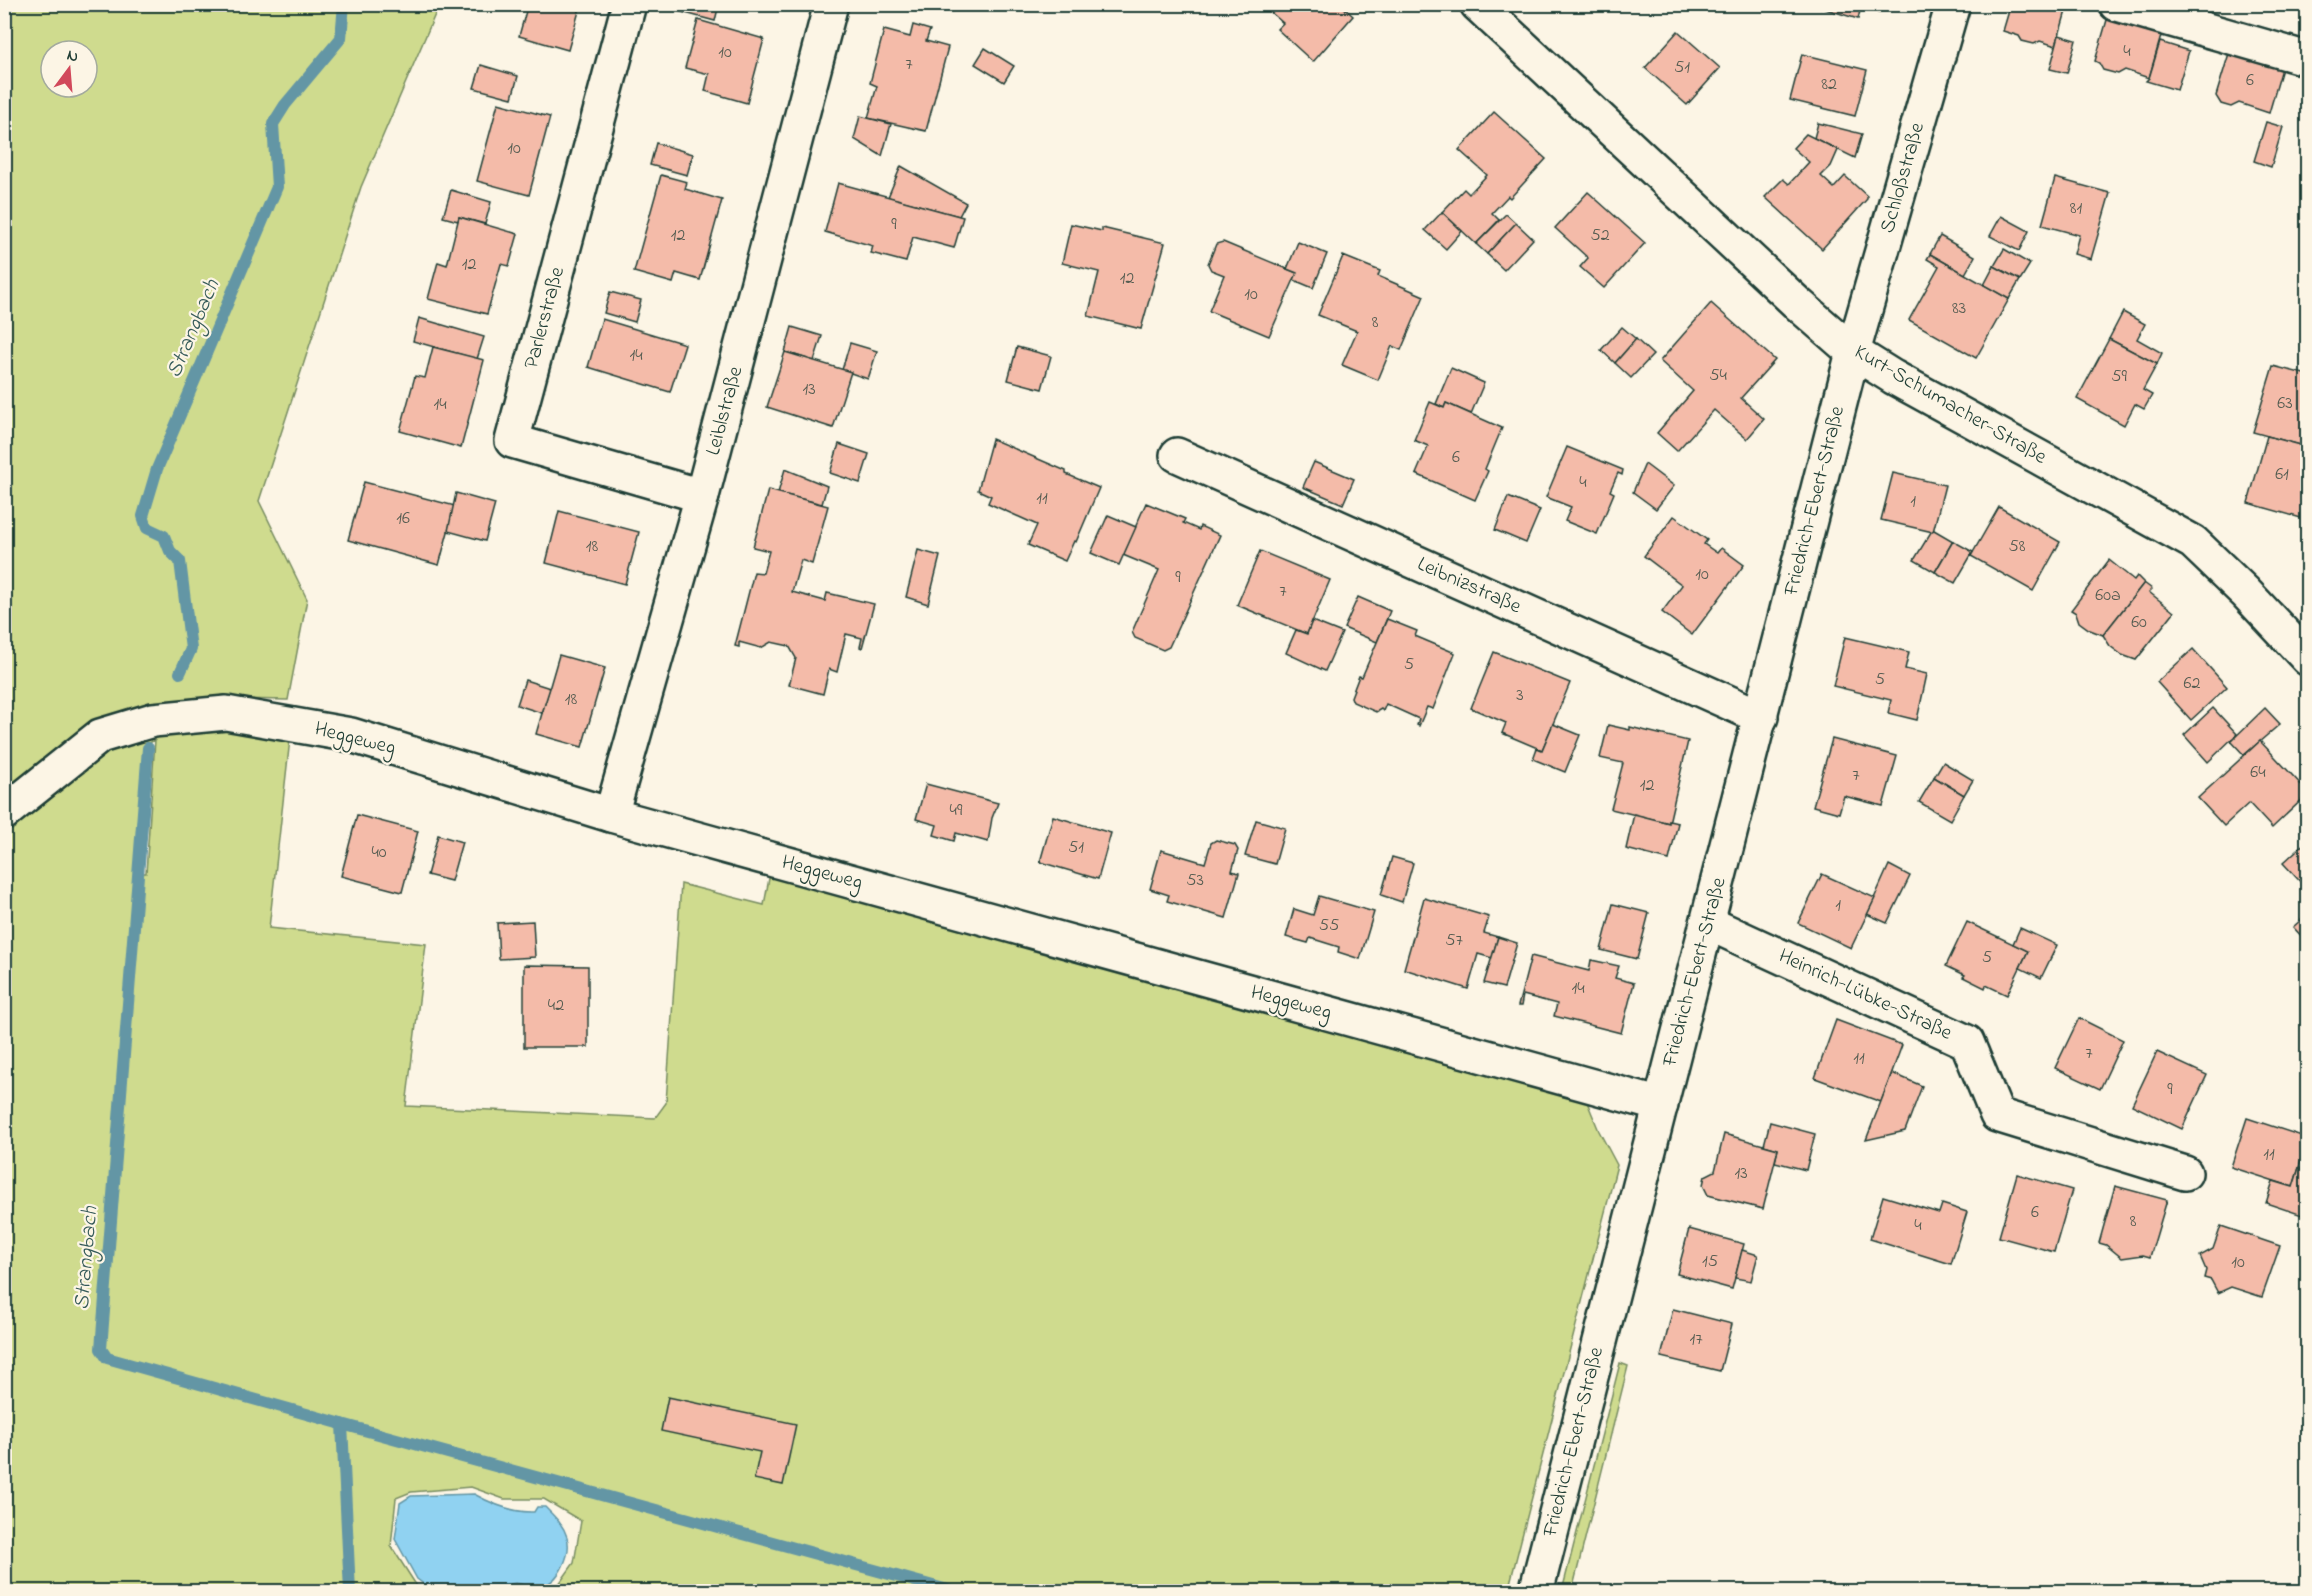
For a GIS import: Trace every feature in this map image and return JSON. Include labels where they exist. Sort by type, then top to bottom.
[{"type":"street","name":"Parlerstraße","points":[[629,4],[512,441],[702,496]]},
{"type":"street","name":"Leiblstraße","points":[[612,815],[702,496],[831,4]]},
{"type":"street","name":"Kurt-Schumacher-Straße","points":[[1476,4],[1797,303],[1853,352],[1893,377],[2193,542],[2246,592],[2307,659]]},
{"type":"street","name":"Schloßstraße","points":[[1853,352],[1953,4]]},
{"type":"street","points":[[2116,4],[2307,59]]},
{"type":"street","name":"Friedrich-Ebert-Straße","points":[[1536,1592],[1853,352]]},
{"type":"street","name":"Leibnizstraße","points":[[1177,455],[1761,717]]},
{"type":"street","name":"Heggeweg","points":[[4,813],[100,736],[153,720],[226,712],[351,735],[612,815],[1661,1105]]},
{"type":"street","name":"Heinrich-Lübke-Straße","points":[[1708,923],[1967,1042],[1997,1115],[2185,1173]]},
{"type":"green space","points":[[8,5],[439,5],[361,187],[259,501],[307,599],[288,700],[227,699],[5,794],[4,35]]},
{"type":"green space","points":[[175,722],[290,739],[269,928],[426,944],[406,1106],[655,1118],[666,1103],[681,884],[764,905],[771,868],[1585,1097],[1599,1131],[1617,1165],[1508,1591],[554,1591],[574,1563],[581,1521],[544,1499],[504,1499],[471,1487],[411,1492],[396,1498],[391,1546],[420,1591],[5,1592],[5,825],[89,756]],"holes":[[[155,740],[146,873],[136,873],[145,745]]]},
{"type":"green space","points":[[1620,1363],[1628,1366],[1572,1591],[1562,1591]]},
{"type":"water","points":[[474,1494],[519,1511],[534,1512],[537,1507],[545,1507],[555,1517],[567,1537],[568,1551],[563,1566],[554,1579],[535,1587],[512,1584],[499,1592],[446,1591],[429,1588],[417,1579],[395,1539],[400,1503],[411,1496]]},
{"type":"building","points":[[528,4],[581,4],[568,50],[519,36]]},
{"type":"building","points":[[672,4],[719,4],[715,21],[670,9]]},
{"type":"building","points":[[1261,4],[1340,4],[1353,16],[1313,62],[1277,29],[1283,23]]},
{"type":"building","points":[[1820,4],[1881,4],[1879,13],[1861,7],[1858,19],[1819,7]]},
{"type":"building","points":[[2011,4],[2068,4],[2056,46],[2040,41],[2034,44],[2022,41],[2019,36],[2003,31]]},
{"type":"building","points":[[2109,13],[2163,29],[2149,78],[2125,70],[2118,74],[2103,70],[2095,61]]},
{"type":"building","points":[[698,20],[764,39],[747,103],[705,91],[709,74],[685,68]]},
{"type":"building","points":[[913,25],[930,30],[926,41],[948,47],[926,131],[868,118],[877,86],[870,83],[884,30],[910,37]]},
{"type":"building","points":[[1678,31],[1720,68],[1687,105],[1645,68]]},
{"type":"building","points":[[2059,35],[2076,40],[2067,73],[2050,69]]},
{"type":"building","points":[[2160,42],[2189,51],[2177,90],[2146,81],[2149,78]]},
{"type":"building","points":[[985,48],[1014,66],[1004,82],[975,64]]},
{"type":"building","points":[[2230,50],[2283,65],[2269,113],[2239,103],[2231,107],[2221,104],[2216,96]]},
{"type":"building","points":[[1802,54],[1867,70],[1855,116],[1790,100]]},
{"type":"building","points":[[481,65],[518,76],[512,98],[474,88]]},
{"type":"building","points":[[498,103],[550,117],[529,195],[477,181]]},
{"type":"building","points":[[1494,112],[1546,159],[1510,198],[1508,196],[1492,213],[1499,220],[1476,244],[1442,212],[1464,189],[1469,194],[1487,175],[1459,150]]},
{"type":"building","points":[[860,116],[891,124],[882,156],[854,139]]},
{"type":"building","points":[[2266,122],[2283,127],[2271,167],[2254,161]]},
{"type":"building","points":[[1818,123],[1862,134],[1855,158],[1814,138]]},
{"type":"building","points":[[1806,134],[1838,150],[1831,166],[1821,176],[1834,188],[1845,176],[1867,196],[1867,199],[1822,249],[1765,197],[1783,179],[1789,184],[1809,162],[1793,148]]},
{"type":"building","points":[[656,143],[693,154],[687,175],[650,165]]},
{"type":"building","points":[[901,166],[966,203],[959,216],[888,197]]},
{"type":"building","points":[[661,175],[687,182],[685,189],[722,200],[700,280],[676,273],[673,283],[634,272]]},
{"type":"building","points":[[2055,178],[2110,193],[2091,259],[2074,254],[2079,235],[2042,225]]},
{"type":"building","points":[[838,183],[963,217],[954,248],[913,237],[906,262],[871,253],[873,246],[825,232]]},
{"type":"building","points":[[451,190],[491,202],[485,224],[459,217],[458,221],[443,217]]},
{"type":"building","points":[[1588,192],[1645,243],[1604,288],[1580,267],[1588,258],[1555,228]]},
{"type":"building","points":[[1442,212],[1462,231],[1446,249],[1425,230]]},
{"type":"building","points":[[1506,214],[1516,223],[1487,254],[1476,244]]},
{"type":"building","points":[[2001,216],[2029,231],[2019,251],[1990,236]]},
{"type":"building","points":[[459,217],[518,234],[509,266],[501,264],[487,314],[428,299],[438,262],[447,265]]},
{"type":"building","points":[[1516,223],[1533,239],[1504,270],[1487,254]]},
{"type":"building","points":[[1071,224],[1102,231],[1102,228],[1165,243],[1141,329],[1088,316],[1099,272],[1062,263]]},
{"type":"building","points":[[1940,236],[1975,256],[1965,274],[1930,254]]},
{"type":"building","points":[[1223,242],[1297,273],[1269,336],[1209,311],[1224,275],[1211,270],[1208,264],[1216,244]]},
{"type":"building","points":[[1298,242],[1327,254],[1313,288],[1294,280],[1297,273],[1287,269]]},
{"type":"building","points":[[2004,249],[2030,264],[2020,280],[1994,266]]},
{"type":"building","points":[[1930,254],[2009,299],[1976,358],[1909,320],[1939,266],[1927,259]]},
{"type":"building","points":[[1343,256],[1380,271],[1378,276],[1424,296],[1401,350],[1392,346],[1378,380],[1342,365],[1357,331],[1318,315]]},
{"type":"building","points":[[1994,266],[2020,280],[2009,299],[1984,285]]},
{"type":"building","points":[[610,292],[641,300],[635,322],[604,313]]},
{"type":"building","points":[[1711,303],[1775,360],[1741,398],[1764,419],[1747,439],[1714,410],[1677,451],[1657,433],[1693,391],[1660,361]]},
{"type":"building","points":[[2123,312],[2145,324],[2137,339],[2162,353],[2157,364],[2109,339]]},
{"type":"building","points":[[419,318],[484,337],[477,359],[413,341]]},
{"type":"building","points":[[602,319],[685,344],[670,392],[588,367]]},
{"type":"building","points":[[792,327],[822,336],[814,361],[785,352]]},
{"type":"building","points":[[1622,327],[1636,339],[1615,363],[1601,350]]},
{"type":"building","points":[[1636,339],[1653,355],[1631,378],[1615,363]]},
{"type":"building","points":[[2109,339],[2157,364],[2143,390],[2152,395],[2144,409],[2135,404],[2124,425],[2077,399]]},
{"type":"building","points":[[850,343],[877,351],[868,379],[842,370]]},
{"type":"building","points":[[433,347],[484,360],[461,448],[400,431],[415,376],[425,378]]},
{"type":"building","points":[[1017,347],[1051,356],[1042,389],[1008,380]]},
{"type":"building","points":[[785,352],[851,372],[833,428],[767,407]]},
{"type":"building","points":[[2273,366],[2308,375],[2308,447],[2253,432]]},
{"type":"building","points":[[1451,368],[1484,383],[1471,414],[1446,403],[1444,408],[1436,404]]},
{"type":"building","points":[[1430,402],[1444,408],[1446,403],[1502,428],[1485,469],[1488,471],[1475,500],[1416,474],[1428,446],[1414,440]]},
{"type":"building","points":[[2267,436],[2308,447],[2308,520],[2248,503]]},
{"type":"building","points":[[992,439],[1099,488],[1076,542],[1074,541],[1065,561],[1028,545],[1037,525],[988,503],[991,496],[978,490]]},
{"type":"building","points":[[839,444],[869,454],[860,483],[830,473]]},
{"type":"building","points":[[1567,447],[1623,470],[1622,475],[1618,473],[1610,491],[1614,493],[1597,534],[1565,521],[1571,507],[1546,497]]},
{"type":"building","points":[[1314,462],[1354,479],[1343,504],[1303,487]]},
{"type":"building","points":[[1645,464],[1674,486],[1656,509],[1633,492]]},
{"type":"building","points":[[785,469],[827,486],[822,504],[778,493]]},
{"type":"building","points":[[1893,473],[1945,485],[1933,532],[1881,520]]},
{"type":"building","points":[[364,482],[455,506],[439,565],[348,540]]},
{"type":"building","points":[[768,490],[828,506],[812,564],[801,560],[792,592],[825,601],[827,593],[874,604],[862,648],[860,647],[862,638],[846,634],[837,672],[829,669],[823,694],[789,685],[796,658],[789,646],[771,642],[761,648],[739,642],[739,647],[735,646],[754,572],[763,573],[769,551],[753,547]]},
{"type":"building","points":[[456,493],[495,504],[485,541],[448,531]]},
{"type":"building","points":[[1508,497],[1540,510],[1526,543],[1495,530]]},
{"type":"building","points":[[1146,503],[1185,519],[1183,523],[1199,530],[1200,526],[1220,535],[1169,647],[1163,650],[1135,638],[1132,632],[1159,570],[1123,555]]},
{"type":"building","points":[[1999,507],[2060,542],[2033,591],[1971,556]]},
{"type":"building","points":[[559,511],[639,532],[625,584],[546,563]]},
{"type":"building","points":[[1108,515],[1136,527],[1119,565],[1091,553]]},
{"type":"building","points":[[1674,516],[1707,540],[1704,544],[1717,553],[1721,548],[1744,565],[1692,635],[1662,612],[1682,585],[1644,556]]},
{"type":"building","points":[[1934,530],[1953,541],[1935,572],[1914,560]]},
{"type":"building","points":[[1953,541],[1973,552],[1955,583],[1935,572]]},
{"type":"building","points":[[918,550],[940,556],[928,604],[906,597]]},
{"type":"building","points":[[1260,551],[1330,580],[1307,634],[1237,605]]},
{"type":"building","points":[[2109,560],[2134,580],[2137,576],[2144,583],[2103,635],[2079,622],[2076,613],[2071,610]]},
{"type":"building","points":[[2144,583],[2152,589],[2149,592],[2174,612],[2136,660],[2122,655],[2110,646],[2103,635]]},
{"type":"building","points":[[1358,597],[1390,611],[1377,642],[1344,628]]},
{"type":"building","points":[[1387,619],[1417,631],[1415,636],[1455,653],[1433,709],[1427,707],[1419,726],[1417,725],[1419,719],[1386,704],[1383,711],[1381,709],[1376,712],[1353,702],[1351,697]]},
{"type":"building","points":[[1312,621],[1342,633],[1325,671],[1286,653],[1296,630],[1307,634]]},
{"type":"building","points":[[1845,637],[1909,652],[1905,669],[1927,674],[1917,720],[1888,713],[1891,700],[1833,686]]},
{"type":"building","points":[[2193,649],[2227,687],[2191,720],[2157,682]]},
{"type":"building","points":[[1494,652],[1570,683],[1542,750],[1502,733],[1506,723],[1471,708]]},
{"type":"building","points":[[559,655],[605,668],[582,747],[536,734]]},
{"type":"building","points":[[525,680],[550,688],[542,713],[517,705]]},
{"type":"building","points":[[2213,708],[2237,734],[2208,762],[2184,735]]},
{"type":"building","points":[[2265,708],[2280,724],[2244,755],[2231,741]]},
{"type":"building","points":[[1553,724],[1580,735],[1565,772],[1533,759],[1537,748],[1542,750]]},
{"type":"building","points":[[1608,725],[1630,730],[1630,727],[1688,741],[1669,823],[1611,809],[1623,763],[1600,758]]},
{"type":"building","points":[[1832,739],[1897,756],[1883,806],[1844,796],[1839,813],[1813,806]]},
{"type":"building","points":[[2260,741],[2308,794],[2272,828],[2249,803],[2224,826],[2198,798]]},
{"type":"building","points":[[1943,762],[1973,780],[1964,795],[1934,777]]},
{"type":"building","points":[[1934,777],[1964,795],[1950,820],[1919,802]]},
{"type":"building","points":[[926,784],[998,803],[992,818],[988,842],[956,833],[954,841],[934,835],[937,825],[916,819]]},
{"type":"building","points":[[1634,814],[1669,823],[1669,821],[1678,823],[1669,860],[1626,849]]},
{"type":"building","points":[[357,815],[418,831],[402,892],[341,876]]},
{"type":"building","points":[[1053,816],[1111,833],[1098,879],[1040,862]]},
{"type":"building","points":[[1256,820],[1285,828],[1275,864],[1245,856]]},
{"type":"building","points":[[438,835],[462,842],[451,881],[427,875]]},
{"type":"building","points":[[1216,840],[1235,845],[1238,850],[1232,871],[1239,873],[1226,918],[1167,901],[1169,895],[1150,889],[1161,850],[1205,863],[1211,843]]},
{"type":"building","points":[[2308,840],[2308,889],[2307,889],[2283,863]]},
{"type":"building","points":[[1392,857],[1413,863],[1402,902],[1381,895]]},
{"type":"building","points":[[1889,865],[1910,876],[1887,923],[1867,914]]},
{"type":"building","points":[[1822,874],[1875,898],[1851,948],[1798,923]]},
{"type":"building","points":[[1319,896],[1374,912],[1360,959],[1338,952],[1339,947],[1310,938],[1308,943],[1286,937],[1294,909],[1313,915]]},
{"type":"building","points":[[1424,898],[1489,917],[1484,933],[1498,937],[1492,958],[1478,954],[1468,989],[1404,969]]},
{"type":"building","points":[[1613,904],[1649,913],[1637,959],[1601,950]]},
{"type":"building","points":[[2308,914],[2308,943],[2293,927]]},
{"type":"building","points":[[533,921],[535,957],[499,959],[497,923]]},
{"type":"building","points":[[1967,922],[2028,951],[2007,995],[1986,985],[1985,988],[1946,966]]},
{"type":"building","points":[[2020,928],[2057,945],[2041,978],[2020,968],[2028,951],[2013,944]]},
{"type":"building","points":[[1498,937],[1517,943],[1504,988],[1484,983]]},
{"type":"building","points":[[1531,956],[1589,971],[1591,960],[1619,966],[1615,978],[1634,983],[1621,1033],[1554,1016],[1557,1004],[1523,995],[1521,1006],[1518,1006]]},
{"type":"building","points":[[524,965],[588,966],[588,1047],[524,1047]]},
{"type":"building","points":[[2079,1018],[2123,1040],[2100,1089],[2055,1068]]},
{"type":"building","points":[[1836,1020],[1902,1045],[1881,1102],[1815,1078]]},
{"type":"building","points":[[2157,1052],[2207,1075],[2182,1129],[2132,1105]]},
{"type":"building","points":[[1892,1073],[1922,1086],[1905,1131],[1866,1140]]},
{"type":"building","points":[[2247,1118],[2308,1138],[2293,1187],[2231,1167]]},
{"type":"building","points":[[1770,1122],[1815,1134],[1806,1170],[1775,1162],[1778,1149],[1764,1145]]},
{"type":"building","points":[[1724,1134],[1778,1149],[1763,1209],[1708,1195],[1703,1185],[1705,1176],[1715,1171]]},
{"type":"building","points":[[2299,1168],[2308,1171],[2308,1217],[2266,1203],[2273,1181],[2293,1187]]},
{"type":"building","points":[[2017,1174],[2072,1190],[2054,1252],[1999,1237]]},
{"type":"building","points":[[2115,1186],[2167,1200],[2150,1257],[2143,1255],[2122,1258],[2106,1245],[2099,1243]]},
{"type":"building","points":[[1883,1196],[1939,1213],[1942,1204],[1967,1212],[1951,1264],[1870,1239]]},
{"type":"building","points":[[2221,1226],[2280,1246],[2262,1297],[2231,1287],[2218,1293],[2211,1280],[2204,1278],[2206,1270],[2200,1256],[2213,1249]]},
{"type":"building","points":[[1689,1229],[1744,1244],[1732,1289],[1677,1274]]},
{"type":"building","points":[[1742,1250],[1758,1255],[1751,1281],[1735,1278]]},
{"type":"building","points":[[1673,1309],[1732,1324],[1720,1371],[1661,1357]]},
{"type":"building","points":[[668,1397],[796,1424],[783,1485],[754,1479],[760,1452],[661,1431]]},
{"type":"waterway","name":"Strangbach","points":[[180,673],[191,649],[180,561],[170,551],[164,536],[147,528],[143,516],[157,469],[277,187],[273,124],[285,105],[341,38],[344,4]]},
{"type":"waterway","name":"Strangbach","points":[[148,748],[101,1349],[107,1358],[342,1424],[350,1592]]},
{"type":"waterway","points":[[342,1424],[955,1592]]}]
